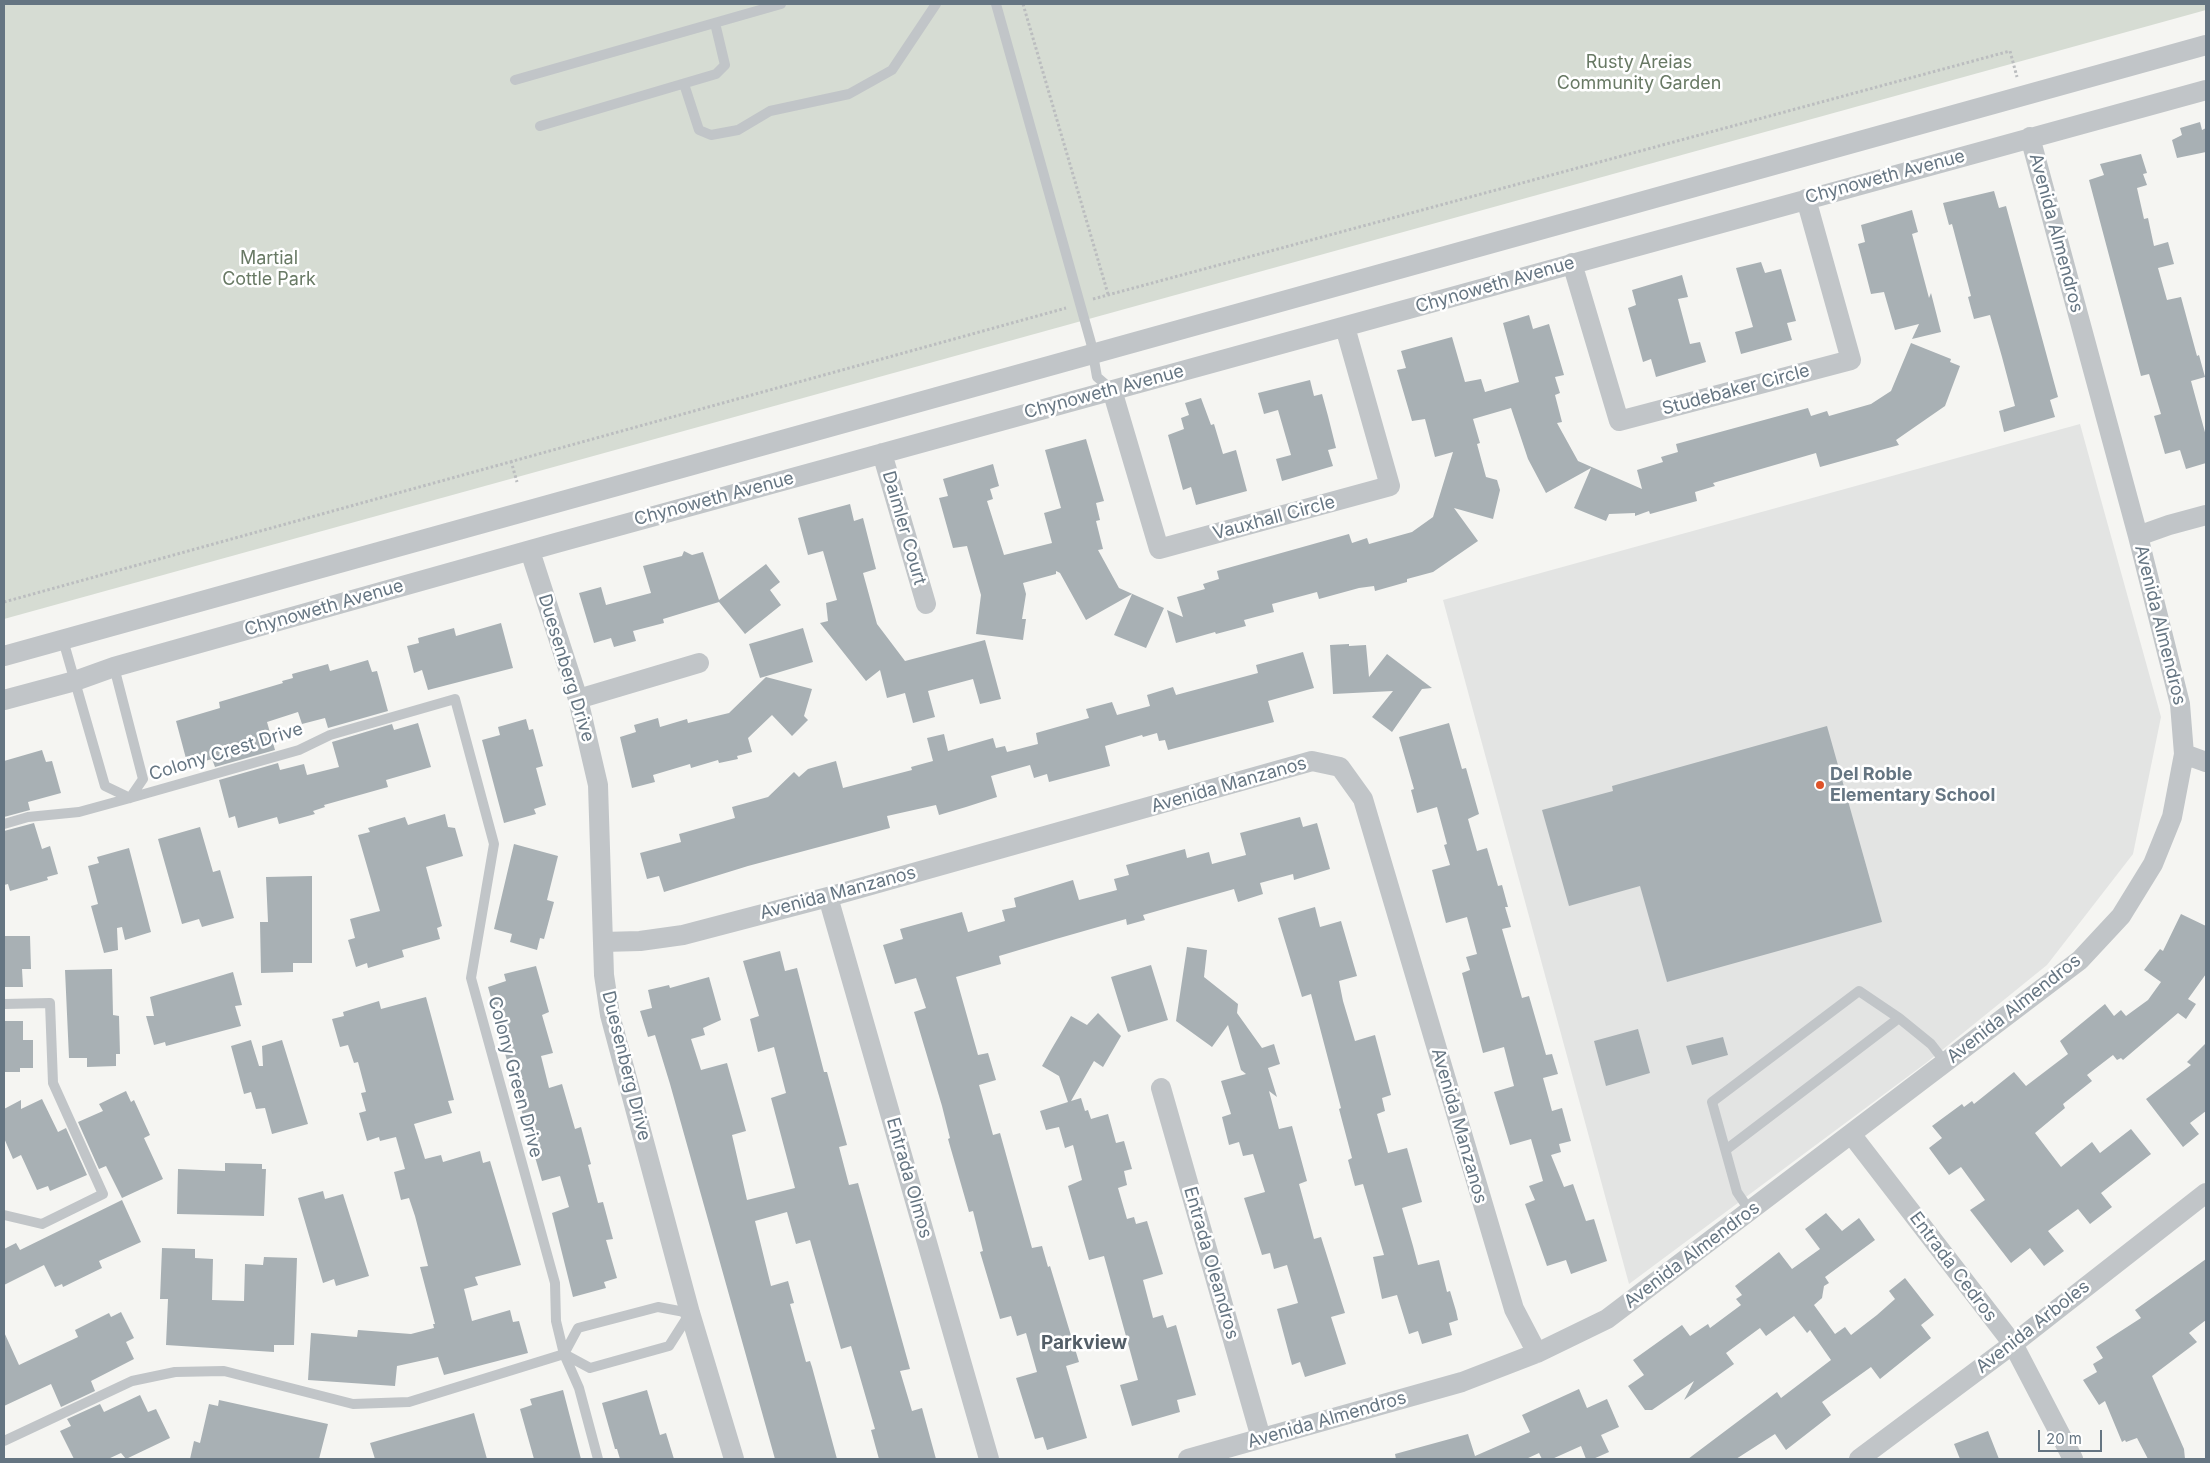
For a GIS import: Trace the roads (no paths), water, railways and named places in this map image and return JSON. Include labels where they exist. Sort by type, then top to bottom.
[{"type":"street","points":[[4,656],[2206,45]]},
{"type":"street","name":"Chynoweth Avenue","points":[[4,700],[74,681],[114,667],[882,453],[1345,327],[1806,198],[2206,90]]},
{"type":"street","name":"Avenida Almendros","points":[[1188,1459],[1462,1382],[1536,1353],[1607,1319],[2080,960],[2121,916],[2153,864],[2172,817],[2184,754],[2180,704],[2138,536],[2030,137]]},
{"type":"street","name":"Studebaker Circle","points":[[1572,263],[1619,421],[1850,360],[1806,198]]},
{"type":"street","name":"Vauxhall Circle","points":[[1112,390],[1159,549],[1168,547],[1390,486],[1345,327]]},
{"type":"street","name":"Daimler Court","points":[[882,453],[926,604]]},
{"type":"street","points":[[2138,536],[2169,524],[2206,515]]},
{"type":"street","name":"Duesenberg Drive","points":[[530,551],[578,699],[598,785],[604,975],[610,1015],[690,1313],[734,1459]]},
{"type":"street","points":[[578,699],[699,664]]},
{"type":"street","points":[[2184,754],[2206,762]]},
{"type":"street","name":"Avenida Manzanos","points":[[603,942],[640,941],[683,935],[828,897],[1312,761],[1340,767],[1363,799],[1514,1309],[1536,1353]]},
{"type":"street","name":"Entrada Olmos","points":[[828,897],[989,1459]]},
{"type":"street","name":"Entrada Oleandros","points":[[1161,1088],[1261,1438]]},
{"type":"street","name":"Entrada Cedros","points":[[1851,1134],[2013,1344],[2072,1459]]},
{"type":"street","name":"Avenida Arboles","points":[[1860,1459],[2013,1344],[2206,1192]]},
{"type":"lane","points":[[515,80],[781,4]]},
{"type":"lane","points":[[684,84],[700,130],[711,135],[738,130],[770,111],[849,94],[892,70],[936,4]]},
{"type":"lane","points":[[996,4],[1091,343],[1098,377],[1112,390]]},
{"type":"lane","points":[[540,126],[716,74],[725,65],[715,23]]},
{"type":"lane","points":[[63,640],[105,786],[130,798],[143,779],[114,667]]},
{"type":"lane","name":"Colony Crest Drive","points":[[4,824],[28,817],[79,812],[130,798],[299,750],[330,735],[455,699]]},
{"type":"lane","name":"Colony Green Drive","points":[[455,699],[494,844],[471,978],[554,1283],[556,1321],[564,1354],[579,1388],[598,1459]]},
{"type":"lane","points":[[1750,1211],[1738,1192],[1712,1102],[1859,992],[1899,1018],[1931,1044],[1945,1062]]},
{"type":"lane","points":[[4,1004],[50,1004],[53,1082],[103,1194],[42,1224],[4,1215]]},
{"type":"lane","points":[[1727,1149],[1899,1018]]},
{"type":"lane","points":[[4,1441],[132,1381],[175,1372],[224,1371],[353,1404],[409,1402],[564,1354],[578,1328],[658,1306],[690,1313],[669,1346],[590,1368],[564,1354]]},
{"type":"place","name":"Del Roble Elementary School","points":[[1820,785]]},
{"type":"district","name":"Parkview","points":[[1084,1343]]},
{"type":"park label","name":"Rusty Areias Community Garden","points":[[1639,73]]},
{"type":"park label","name":"Martial Cottle Park","points":[[269,269]]}]
